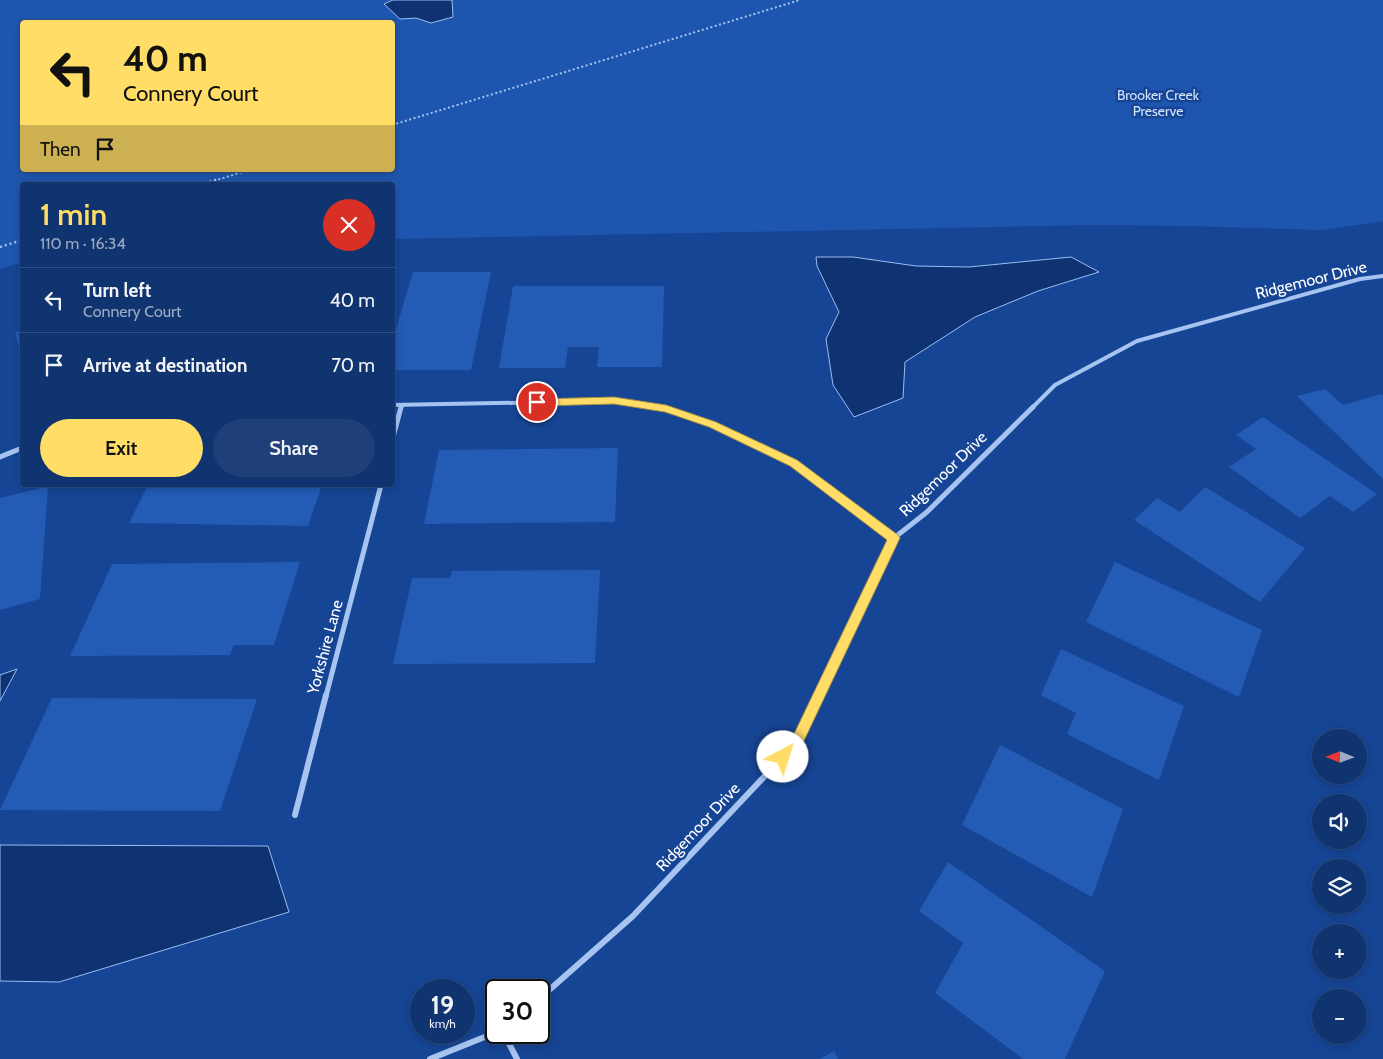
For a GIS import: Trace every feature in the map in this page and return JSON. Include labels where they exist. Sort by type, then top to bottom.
[{"type":"street","name":"Ridgemoor Drive","points":[[550,989],[633,916],[796,743],[894,538],[927,512],[1054,385],[1101,358],[1137,341],[1360,279],[1383,276]]},
{"type":"street","points":[[395,405],[614,401],[666,408],[712,424],[793,463],[894,538]]},
{"type":"street","points":[[395,430],[402,405]]},
{"type":"street","points":[[0,457],[20,449]]},
{"type":"street","name":"Yorkshire Lane","points":[[295,816],[380,487]]},
{"type":"street","points":[[430,1059],[485,1037]]},
{"type":"street","points":[[510,1044],[517,1059]]},
{"type":"path","points":[[395,124],[800,0]]},
{"type":"path","points":[[210,182],[242,172]]},
{"type":"path","points":[[0,247],[20,241]]},
{"type":"green space","name":"Brooker Creek Preserve","points":[[0,0],[1383,0],[1383,221],[1323,230],[1095,225],[395,239],[395,182],[20,182],[20,263],[0,269]]},
{"type":"shaded area","points":[[393,0],[452,0],[453,17],[431,23],[416,18],[400,19],[384,4]]},
{"type":"shaded area","points":[[816,257],[853,257],[916,266],[969,267],[1071,257],[1099,272],[1038,291],[975,317],[905,362],[903,398],[854,417],[833,385],[826,339],[839,312],[817,266]]},
{"type":"shaded area","points":[[17,669],[0,701],[0,675]]},
{"type":"shaded area","points":[[0,845],[268,846],[289,912],[59,982],[0,981]]},
{"type":"building","points":[[413,272],[491,272],[471,370],[395,370],[395,333]]},
{"type":"building","points":[[513,286],[664,286],[662,367],[597,367],[599,347],[568,347],[565,368],[499,368]]},
{"type":"building","points":[[20,331],[20,352],[15,332]]},
{"type":"building","points":[[1325,389],[1343,405],[1381,394],[1383,396],[1383,479],[1297,396]]},
{"type":"building","points":[[1263,417],[1377,494],[1353,512],[1330,496],[1300,518],[1229,467],[1256,449],[1236,435]]},
{"type":"building","points":[[618,448],[615,522],[424,524],[439,450]]},
{"type":"building","points":[[48,487],[40,599],[0,610],[0,498]]},
{"type":"building","points":[[147,487],[321,487],[308,526],[129,523]]},
{"type":"building","points":[[1205,487],[1305,548],[1260,602],[1134,520],[1157,498],[1180,512]]},
{"type":"building","points":[[300,562],[274,645],[234,645],[230,655],[70,656],[112,564]]},
{"type":"building","points":[[1115,562],[1262,630],[1239,697],[1086,622]]},
{"type":"building","points":[[600,570],[595,663],[393,664],[412,578],[450,578],[452,571]]},
{"type":"building","points":[[1061,649],[1184,706],[1159,780],[1067,734],[1076,713],[1041,695]]},
{"type":"building","points":[[52,698],[257,699],[220,811],[0,810]]},
{"type":"building","points":[[1000,745],[1123,809],[1092,897],[962,825]]},
{"type":"building","points":[[948,862],[1105,971],[1065,1059],[1023,1059],[935,993],[963,943],[919,911]]},
{"type":"building","points":[[834,1051],[838,1059],[820,1059]]},
{"type":"route","points":[[537,402],[614,401],[666,408],[712,424],[793,463],[894,538],[796,743],[783,757]]}]
